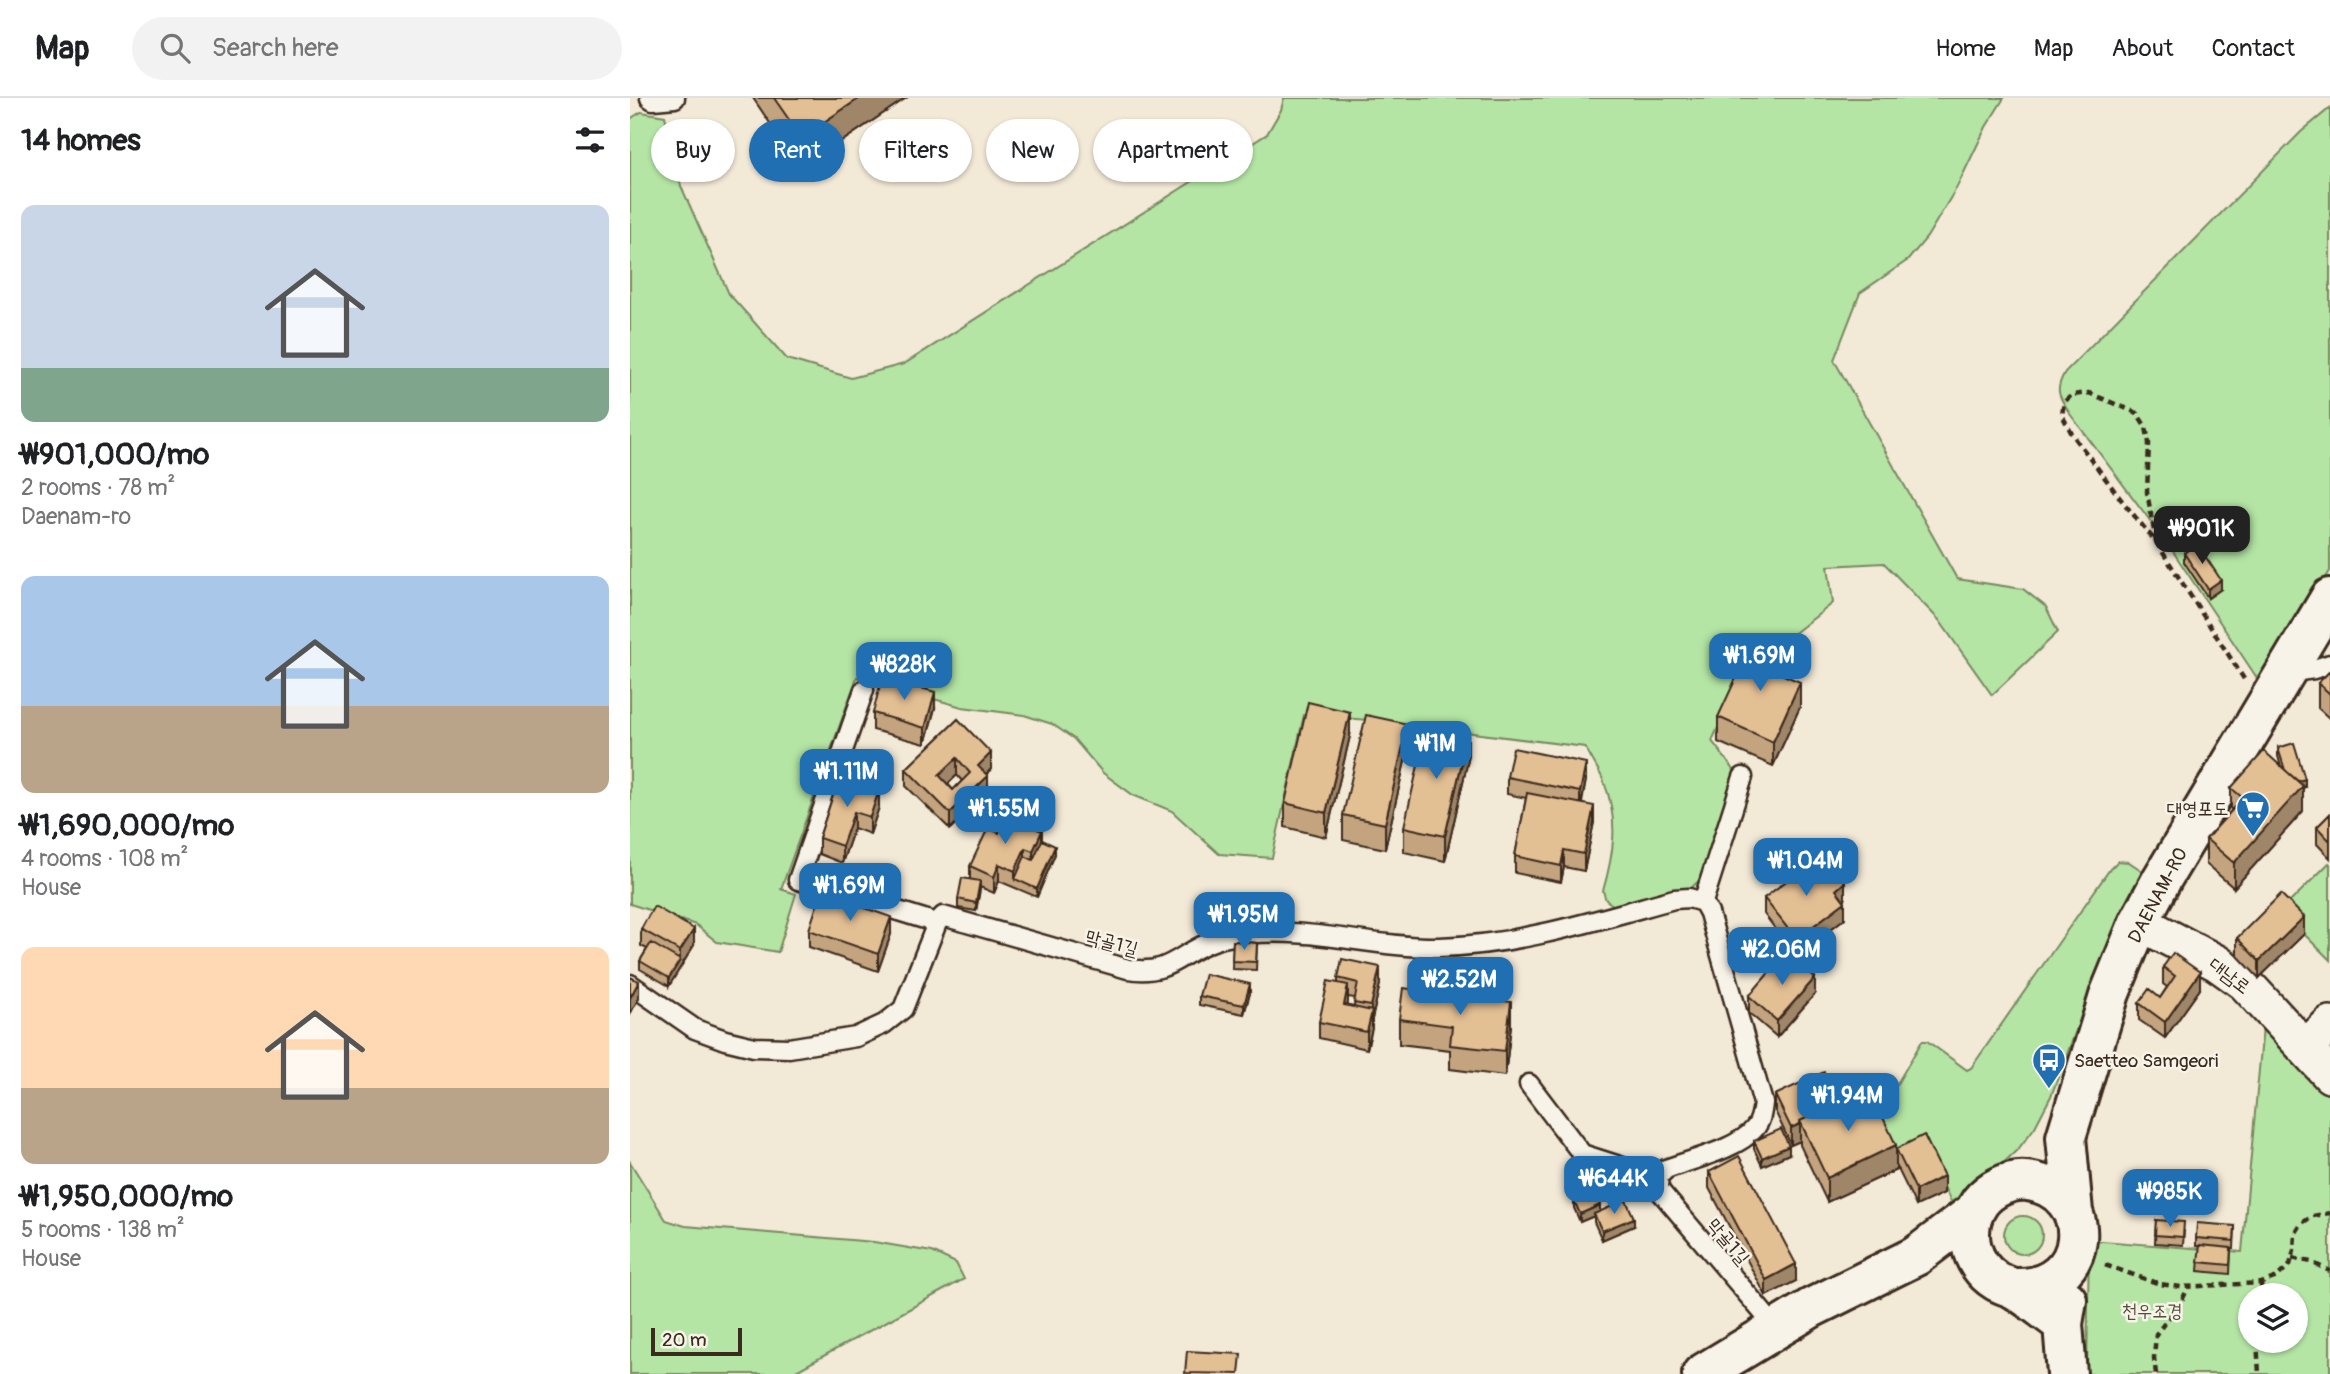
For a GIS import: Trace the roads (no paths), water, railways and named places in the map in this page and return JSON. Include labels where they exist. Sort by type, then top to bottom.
[{"type":"street","name":"DAENAM-RO","points":[[2066,1137],[2110,993],[2139,922],[2330,598]]},
{"type":"street","name":"대남로","points":[[2139,922],[2217,963],[2245,983],[2330,1075]]},
{"type":"street","points":[[2305,1048],[2330,1024]]},
{"type":"street","points":[[1702,1374],[1811,1308],[1916,1256],[1973,1213],[1993,1190],[2007,1183],[2066,1137]]},
{"type":"street","points":[[2066,1137],[2077,1241],[2085,1258],[2063,1324],[2067,1374]]},
{"type":"street","points":[[2007,1183],[2023,1181],[2053,1189],[2073,1212]]},
{"type":"street","points":[[1973,1213],[1970,1245],[1975,1260],[2063,1324]]},
{"type":"street","points":[[1916,1256],[2028,1289],[2056,1278],[2066,1268],[2085,1258]]},
{"type":"lane","points":[[650,98],[675,98]]},
{"type":"lane","points":[[2285,673],[2330,664]]},
{"type":"lane","name":"막골1길","points":[[864,690],[798,880],[937,923],[943,916],[953,917],[1146,972],[1166,968],[1216,940],[1248,934],[1287,933],[1437,947],[1467,945],[1506,942],[1553,932],[1674,899],[1689,898],[1703,902]]},
{"type":"lane","points":[[1529,1084],[1582,1154],[1657,1178],[1666,1169],[1737,1143],[1755,1129],[1762,1116],[1763,1102],[1709,913],[1703,902],[1743,776]]},
{"type":"lane","points":[[630,984],[695,1028],[725,1040],[754,1047],[789,1048],[856,1037],[884,1024],[903,1009],[937,923]]},
{"type":"lane","name":"막골1길","points":[[1657,1178],[1660,1191],[1776,1328]]},
{"type":"place","name":"대영포도","points":[[2253,838]]},
{"type":"place","name":"Saetteo Samgeori","points":[[2049,1090]]},
{"type":"park label","name":"천우조경","points":[[2152,1310]]}]
